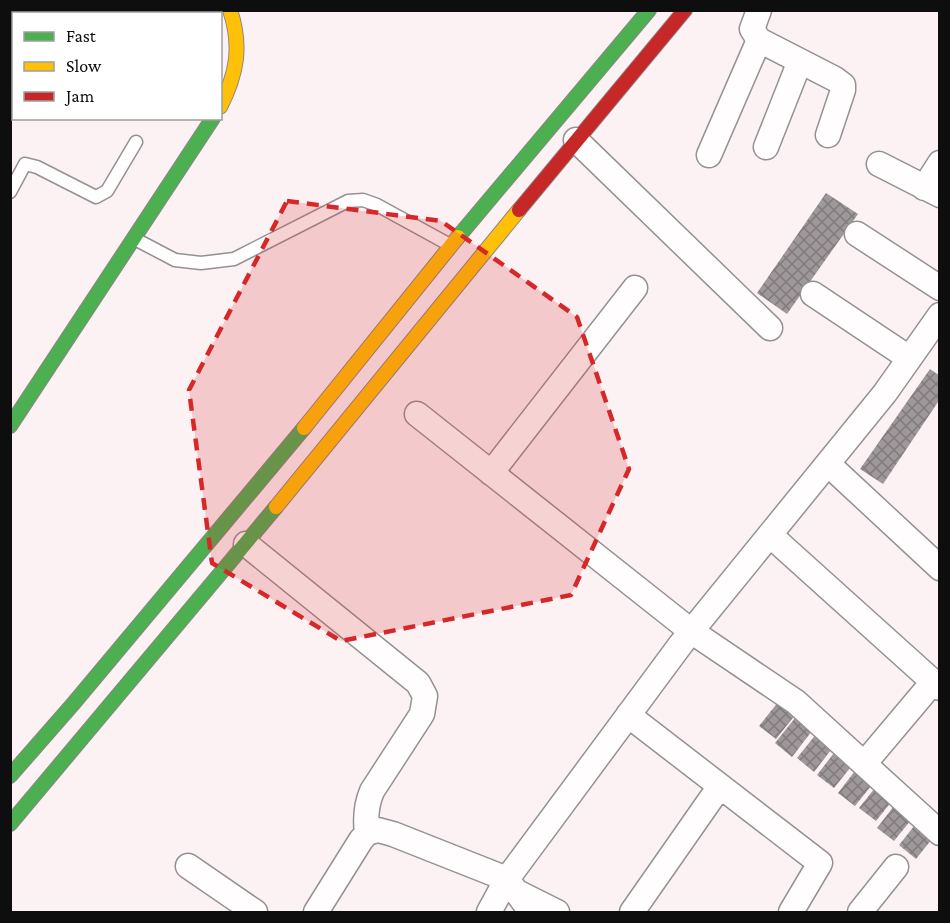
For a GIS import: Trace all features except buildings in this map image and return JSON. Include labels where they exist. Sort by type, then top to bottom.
[{"type":"street","points":[[222,98],[227,77],[238,65],[237,29],[231,10]]},
{"type":"street","points":[[237,29],[247,10]]},
{"type":"street","points":[[10,776],[273,466],[451,246],[648,10]]},
{"type":"street","points":[[10,824],[246,544],[685,10]]},
{"type":"street","points":[[759,10],[752,28],[753,34],[759,40],[843,85],[828,135]]},
{"type":"street","points":[[709,155],[759,40]]},
{"type":"street","points":[[766,147],[800,61]]},
{"type":"street","points":[[10,426],[212,120]]},
{"type":"street","points":[[576,140],[770,328]]},
{"type":"street","points":[[879,164],[932,192],[939,163]]},
{"type":"street","points":[[857,234],[939,288]]},
{"type":"street","points":[[492,473],[635,288]]},
{"type":"street","points":[[813,294],[909,358]]},
{"type":"street","points":[[489,912],[512,886],[628,715],[691,631],[885,393],[939,315]]},
{"type":"street","points":[[417,414],[691,631],[796,702],[939,833]]},
{"type":"street","points":[[828,464],[939,568]]},
{"type":"street","points":[[770,535],[936,685],[864,764]]},
{"type":"street","points":[[246,544],[418,683],[425,696],[422,714],[372,791],[365,816],[367,833],[316,912]]},
{"type":"street","points":[[628,715],[820,863],[791,912]]},
{"type":"street","points":[[632,912],[720,786]]},
{"type":"street","points":[[367,833],[378,830],[393,834],[512,886],[557,912]]},
{"type":"street","points":[[188,866],[255,912]]},
{"type":"street","points":[[860,912],[896,867]]},
{"type":"street","points":[[512,886],[531,912]]},
{"type":"lane","points":[[10,192],[25,164],[37,167],[96,197],[107,191],[136,142]]},
{"type":"lane","points":[[134,239],[175,260],[201,264],[234,259],[348,201],[363,200],[377,205],[451,246]]},
{"type":"highlighted area","points":[[287,201],[441,221],[577,317],[629,469],[571,595],[341,641],[212,563],[189,390]]},
{"type":"traffic: fast","points":[[458,237],[649,10]]},
{"type":"traffic: fast","points":[[10,426],[212,120]]},
{"type":"traffic: fast","points":[[10,776],[304,428]]},
{"type":"traffic: fast","points":[[10,824],[276,507]]},
{"type":"traffic: slow","points":[[222,103],[236,60],[236,36],[230,10]]},
{"type":"traffic: slow","points":[[276,507],[519,210]]},
{"type":"traffic: slow","points":[[304,428],[458,237]]},
{"type":"traffic: jam","points":[[519,210],[685,10]]}]
